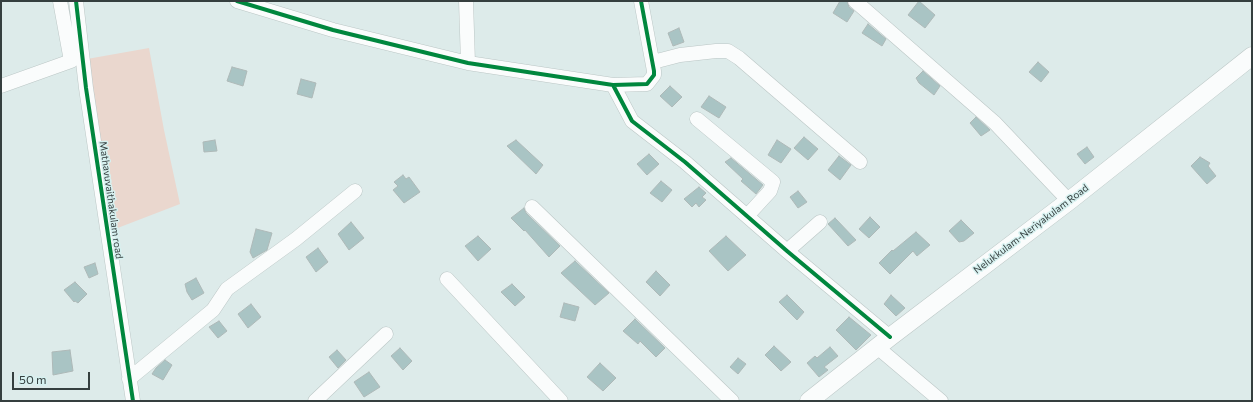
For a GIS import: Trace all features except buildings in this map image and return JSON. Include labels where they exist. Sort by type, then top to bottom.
[{"type":"main road","name":"Nelukkulam-Neriyakulam Road","points":[[809,401],[1069,201],[1252,56]]},
{"type":"street","points":[[1,86],[70,61],[60,1]]},
{"type":"street","name":"Mathavuvaithakulam road","points":[[76,1],[86,88],[133,401]]},
{"type":"street","points":[[237,1],[333,30],[468,63],[613,85],[647,84],[654,75],[653,62],[641,1]]},
{"type":"street","points":[[466,1],[468,63]]},
{"type":"street","points":[[855,1],[995,123],[1069,201]]},
{"type":"street","points":[[653,62],[680,55],[716,50],[728,51],[739,58],[860,162]]},
{"type":"street","points":[[613,85],[632,121],[685,162],[787,251],[884,342],[941,401]]},
{"type":"street","points":[[697,119],[773,182],[770,191],[747,216]]},
{"type":"street","points":[[129,379],[213,310],[227,288],[296,239],[355,191]]},
{"type":"street","points":[[532,207],[732,401]]},
{"type":"street","points":[[787,251],[820,222]]},
{"type":"street","points":[[447,279],[561,401]]},
{"type":"street","points":[[315,401],[386,334]]},
{"type":"shaded area","points":[[149,48],[164,130],[180,204],[115,229],[87,59]]},
{"type":"cycle path","points":[[76,1],[86,88],[133,401]]},
{"type":"cycle path","points":[[237,1],[333,30],[468,63],[613,85],[647,84],[654,75],[641,1]]},
{"type":"cycle path","points":[[613,85],[632,121],[685,162],[787,251],[890,337]]}]
